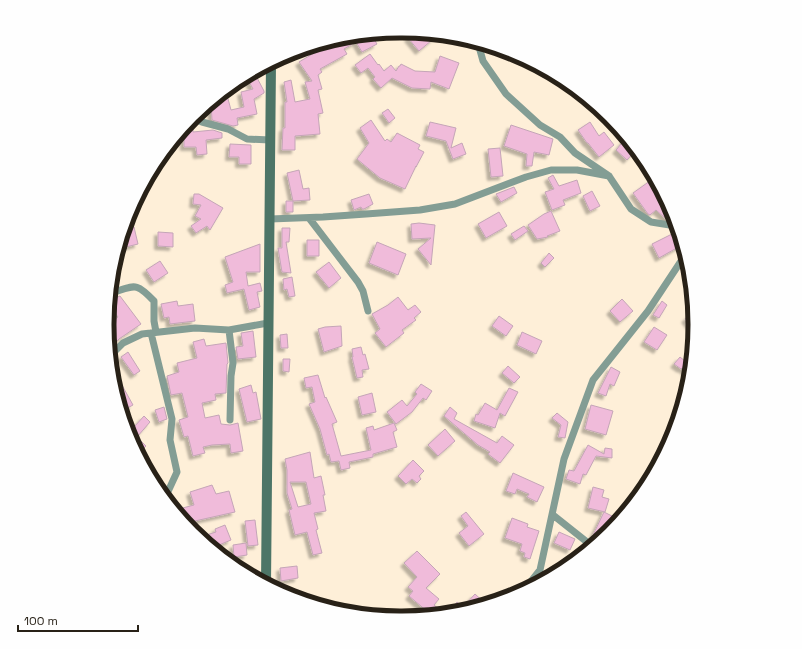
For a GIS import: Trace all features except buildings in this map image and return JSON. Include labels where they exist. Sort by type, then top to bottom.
[{"type":"main road","points":[[266,577],[271,70]]},
{"type":"street","points":[[480,49],[483,61],[506,94],[540,125],[560,138],[575,153],[609,176],[631,209],[651,222],[670,225]]},
{"type":"street","points":[[199,121],[228,129],[247,139],[270,140]]},
{"type":"street","points":[[270,219],[309,218],[420,210],[455,204],[526,177],[551,170],[577,170],[609,176]]},
{"type":"street","points":[[309,218],[358,282],[363,291],[368,311]]},
{"type":"street","points":[[533,578],[540,570],[564,459],[593,380],[648,311],[680,262]]},
{"type":"street","points":[[117,291],[132,286],[139,287],[154,301],[154,332],[172,418],[170,440],[177,472],[169,492]]},
{"type":"street","points":[[116,350],[123,343],[142,334],[195,328],[229,330],[268,323]]},
{"type":"street","points":[[229,330],[233,363],[231,376],[230,420]]},
{"type":"street","points":[[553,515],[587,542]]}]
